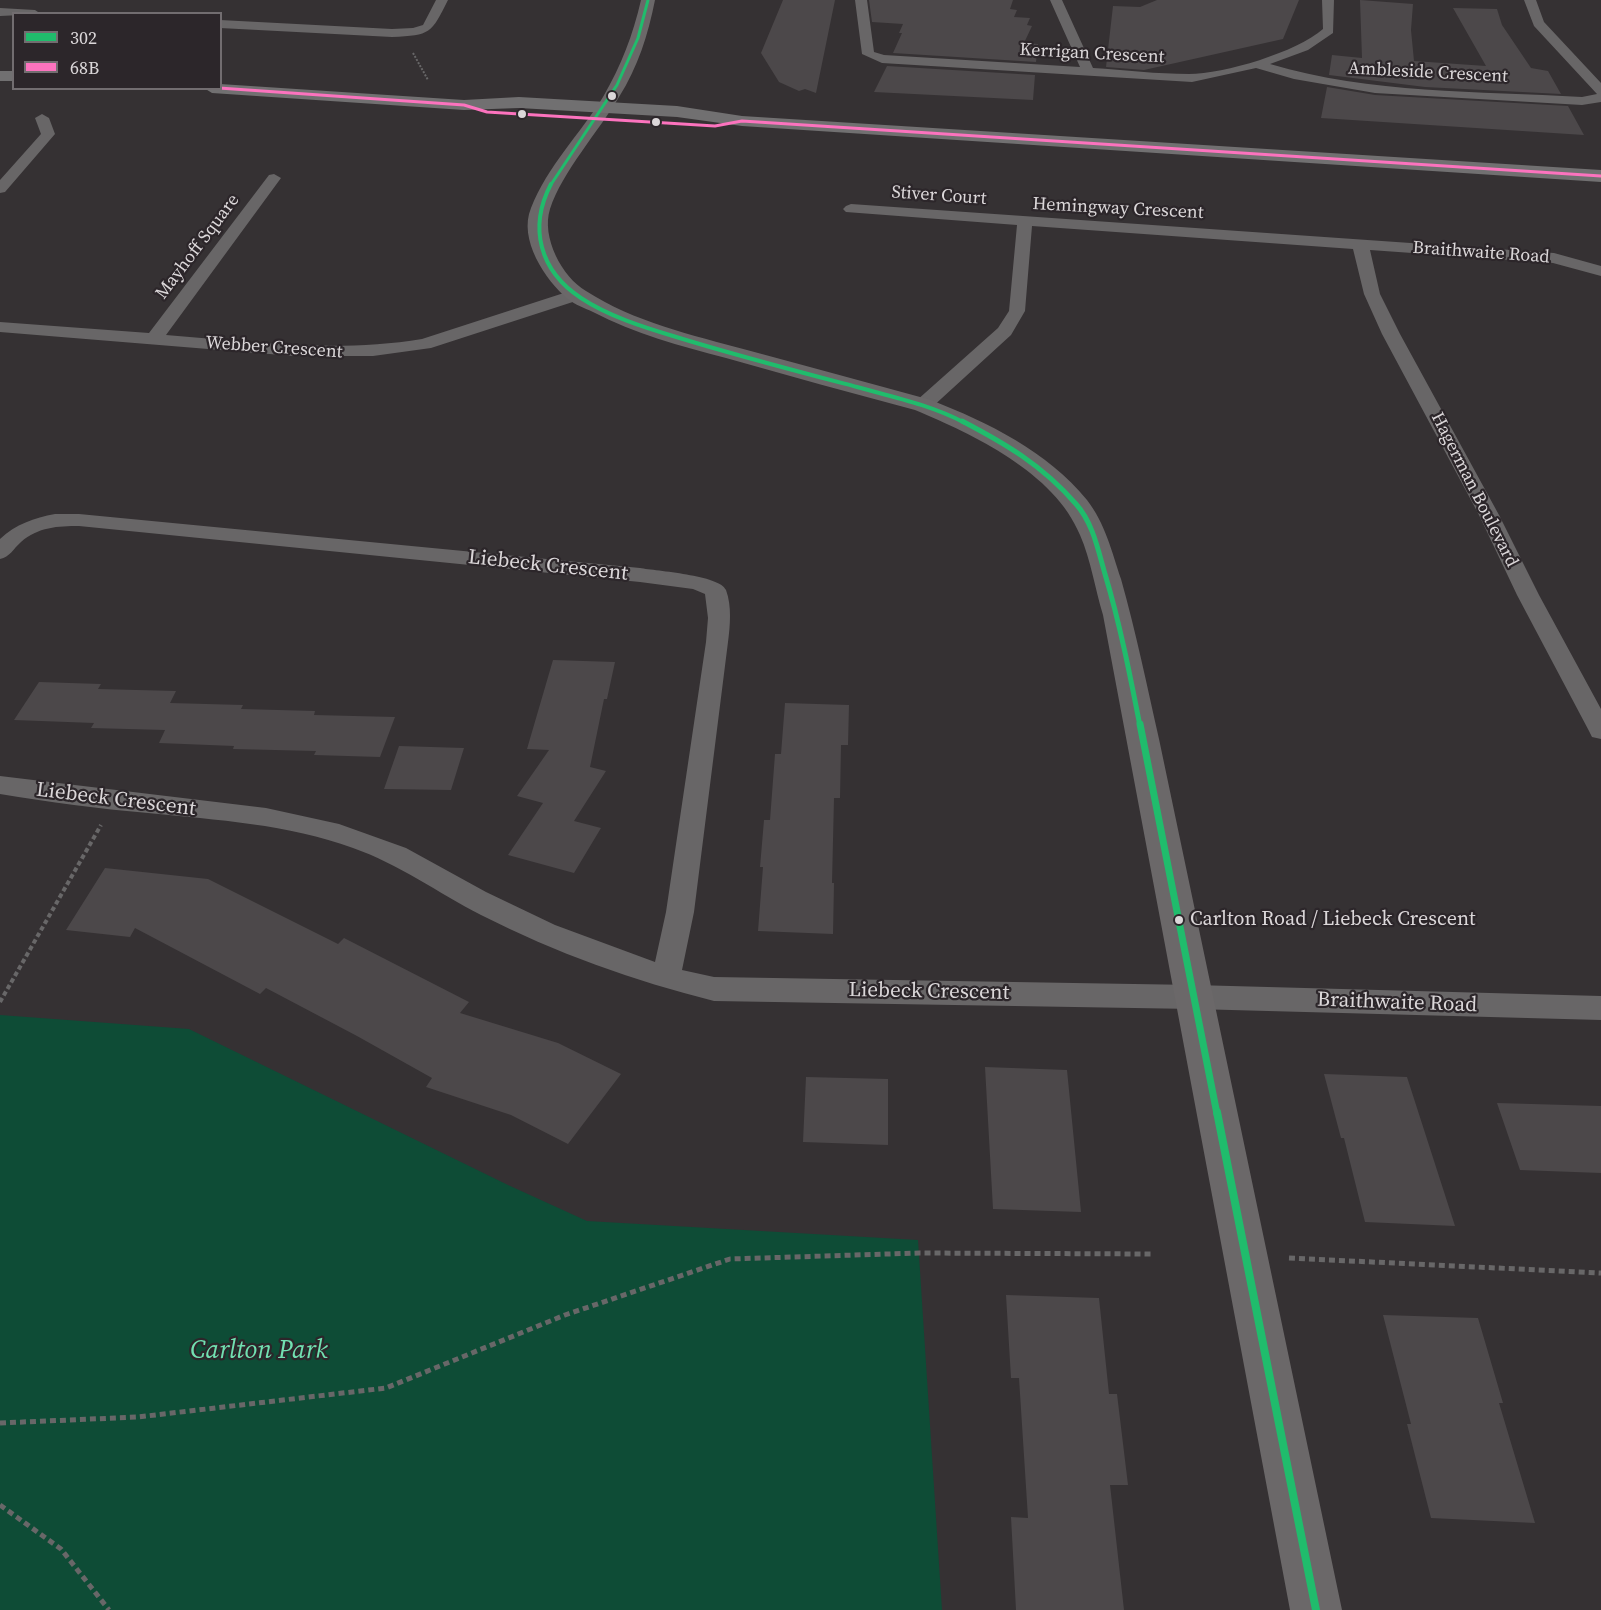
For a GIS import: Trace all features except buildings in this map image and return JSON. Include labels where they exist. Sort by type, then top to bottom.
[{"type":"main road","points":[[648,0],[641,33],[630,61],[611,97],[561,170],[540,209],[538,222],[541,247],[547,262],[576,296],[627,321],[673,337],[923,405],[960,420],[1013,448],[1034,463],[1077,505],[1094,535],[1117,615],[1316,1610]]},
{"type":"main road","points":[[222,89],[464,105],[487,112],[599,113],[715,126],[742,121],[1601,176]]},
{"type":"street","points":[[222,24],[392,33],[415,32],[428,27],[442,0]]},
{"type":"street","name":"Kerrigan Crescent","points":[[861,0],[867,50],[868,54],[875,57],[905,62],[1192,78],[1233,72],[1306,47],[1323,37],[1329,30],[1328,0]]},
{"type":"street","points":[[1056,0],[1088,72]]},
{"type":"street","points":[[1530,0],[1538,23],[1601,91]]},
{"type":"street","name":"Ambleside Crescent","points":[[1255,64],[1299,78],[1343,87],[1582,101],[1601,97]]},
{"type":"street","points":[[0,189],[48,134],[42,118]]},
{"type":"street","name":"Mayhoff Square","points":[[154,339],[274,178]]},
{"type":"street","name":"Stiver Court","points":[[851,209],[1024,221]]},
{"type":"street","name":"Hemingway Crescent","points":[[923,405],[1005,331],[1017,311],[1024,221],[1360,243]]},
{"type":"street","name":"Braithwaite Road","points":[[1360,243],[1554,258],[1578,262],[1601,271]]},
{"type":"street","name":"Hagerman Boulevard","points":[[1360,243],[1372,294],[1391,334],[1489,515],[1528,595],[1601,731]]},
{"type":"street","name":"Webber Crescent","points":[[0,327],[309,352],[352,353],[401,349],[425,344],[576,296]]},
{"type":"street","name":"Liebeck Crescent","points":[[0,554],[26,527],[54,519],[79,520],[619,573],[697,583],[715,590],[719,618],[717,642],[680,912],[666,978]]},
{"type":"street","name":"Liebeck Crescent","points":[[0,785],[115,801],[275,818],[321,828],[364,841],[397,856],[493,909],[574,944],[666,978],[714,989],[1194,997]]},
{"type":"street","name":"Braithwaite Road","points":[[1194,997],[1601,1008]]},
{"type":"path","points":[[408,45],[431,85]]},
{"type":"path","points":[[0,1002],[115,801]]},
{"type":"path","points":[[0,1423],[138,1417],[386,1388],[566,1315],[730,1259],[930,1253],[1152,1254]]},
{"type":"path","points":[[1289,1258],[1601,1273]]},
{"type":"path","points":[[0,1505],[61,1549],[109,1610]]},
{"type":"green space","name":"Carlton Park","points":[[0,1015],[189,1029],[508,1185],[587,1221],[918,1240],[942,1610],[0,1610]]},
{"type":"transit line","name":"302","points":[[648,0],[629,62],[602,111],[554,179],[540,208],[538,232],[541,244],[546,257],[560,279],[586,301],[650,328],[734,354],[923,405],[960,420],[1013,448],[1034,463],[1077,505],[1094,535],[1117,615],[1143,739],[1316,1610]]},
{"type":"transit line","name":"68B","points":[[222,88],[464,105],[487,112],[715,126],[742,121],[1601,176]]},
{"type":"place","name":"Carlton Road / Liebeck Crescent","points":[[1179,920]]}]
